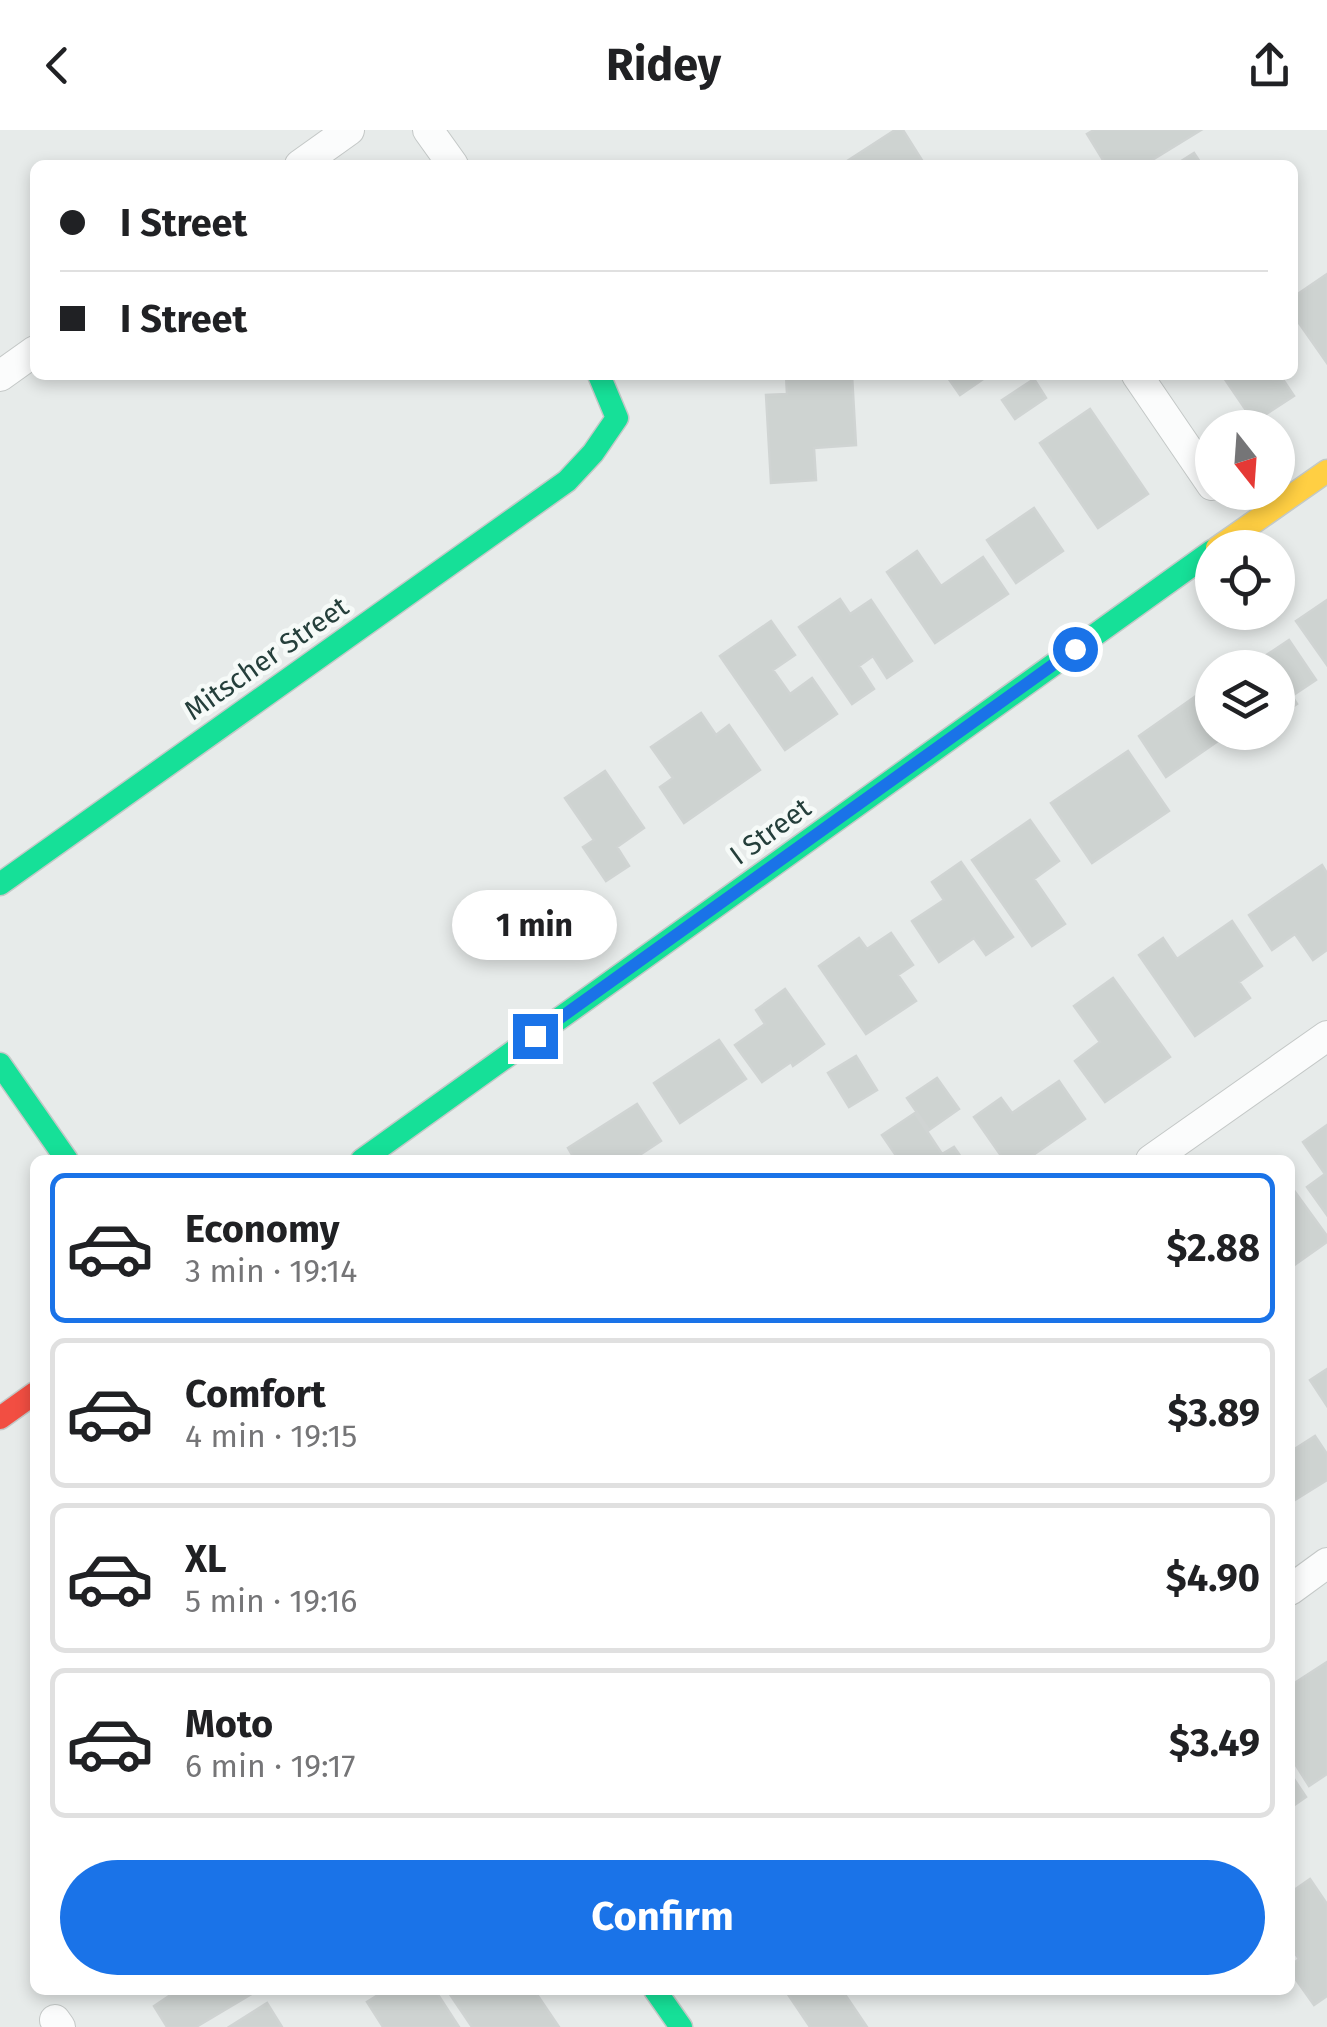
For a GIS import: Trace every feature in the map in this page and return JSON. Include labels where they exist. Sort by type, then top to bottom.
[{"type":"street","points":[[307,160],[349,130]]},
{"type":"street","points":[[428,130],[449,160]]},
{"type":"street","points":[[0,376],[30,355]]},
{"type":"street","name":"Mitscher Street","points":[[0,884],[567,481],[593,454],[617,418],[602,380]]},
{"type":"street","points":[[1140,380],[1195,460]]},
{"type":"street","name":"I Street","points":[[1243,529],[1327,471]]},
{"type":"street","points":[[1230,510],[1243,529]]},
{"type":"street","name":"I Street","points":[[369,1155],[1195,563]]},
{"type":"street","points":[[1159,1155],[1327,1036]]},
{"type":"street","points":[[0,1064],[64,1155]]},
{"type":"street","points":[[0,1418],[30,1397]]},
{"type":"street","points":[[1295,1586],[1327,1564]]},
{"type":"street","points":[[659,1995],[674,2025]]},
{"type":"building","points":[[895,130],[903,130],[922,160],[849,160]]},
{"type":"building","points":[[1094,130],[1201,130],[1152,160],[1103,160],[1087,134]]},
{"type":"building","points":[[1327,274],[1327,363],[1298,322],[1298,294]]},
{"type":"building","points":[[786,380],[852,380],[856,445],[814,448],[816,480],[771,483],[766,395],[787,394]]},
{"type":"building","points":[[950,380],[982,380],[960,395]]},
{"type":"building","points":[[1032,380],[1046,398],[1015,419],[1002,400]]},
{"type":"building","points":[[1225,380],[1283,380],[1294,396],[1272,410],[1246,410]]},
{"type":"building","points":[[1090,409],[1148,494],[1098,528],[1040,443]]},
{"type":"building","points":[[1034,508],[1063,551],[1016,583],[987,540]]},
{"type":"building","points":[[917,551],[941,586],[983,557],[1008,594],[935,643],[887,572]]},
{"type":"building","points":[[840,599],[850,614],[871,600],[912,661],[887,678],[873,656],[859,666],[874,689],[852,704],[799,627]]},
{"type":"building","points":[[1327,600],[1327,665],[1296,621]]},
{"type":"building","points":[[771,621],[795,655],[773,670],[790,694],[812,678],[837,714],[785,750],[720,656]]},
{"type":"building","points":[[1289,640],[1316,680],[1295,694],[1295,650],[1274,650]]},
{"type":"building","points":[[1195,697],[1195,750],[1205,750],[1166,777],[1139,736]]},
{"type":"building","points":[[701,713],[716,735],[729,725],[760,770],[684,823],[660,787],[673,778],[651,747]]},
{"type":"building","points":[[1128,751],[1169,811],[1092,863],[1051,803]]},
{"type":"building","points":[[605,771],[644,828],[617,847],[629,866],[606,881],[583,847],[594,840],[565,798]]},
{"type":"building","points":[[1030,820],[1059,861],[1034,879],[1065,924],[1032,946],[972,860]]},
{"type":"building","points":[[961,862],[1013,937],[986,955],[974,938],[939,962],[912,921],[944,900],[932,882]]},
{"type":"building","points":[[1322,865],[1327,873],[1327,950],[1313,960],[1295,934],[1272,950],[1249,915]]},
{"type":"building","points":[[1232,921],[1262,966],[1239,982],[1250,998],[1195,1036],[1139,955],[1163,938],[1177,959]]},
{"type":"building","points":[[891,933],[913,965],[898,975],[916,1001],[866,1034],[819,966],[859,938],[867,949]]},
{"type":"building","points":[[1113,978],[1170,1057],[1105,1102],[1075,1061],[1100,1042],[1074,1006]]},
{"type":"building","points":[[785,989],[824,1044],[762,1082],[735,1045],[765,1024],[756,1010]]},
{"type":"building","points":[[719,1040],[746,1079],[680,1123],[654,1083]]},
{"type":"building","points":[[856,1056],[877,1090],[849,1107],[828,1073]]},
{"type":"building","points":[[937,1078],[959,1109],[929,1130],[907,1098]]},
{"type":"building","points":[[1059,1081],[1085,1119],[1033,1155],[1001,1155],[974,1117],[1001,1098],[1012,1113]]},
{"type":"building","points":[[637,1104],[661,1141],[640,1155],[572,1155],[568,1148]]},
{"type":"building","points":[[915,1113],[942,1154],[954,1147],[960,1155],[896,1155],[882,1135]]},
{"type":"building","points":[[1327,1125],[1327,1215],[1307,1187],[1325,1174],[1303,1142]]},
{"type":"building","points":[[1295,1192],[1327,1236],[1327,1242],[1295,1264]]},
{"type":"building","points":[[1327,1369],[1327,1406],[1310,1380]]},
{"type":"building","points":[[1315,1436],[1327,1454],[1327,1480],[1295,1500],[1295,1449]]},
{"type":"building","points":[[1327,1662],[1327,1774],[1309,1786],[1295,1764],[1295,1683]]},
{"type":"building","points":[[1295,1780],[1306,1797],[1295,1805]]},
{"type":"building","points":[[1310,1879],[1327,1904],[1327,1996],[1314,2005],[1295,1978],[1295,1962],[1299,1959],[1295,1953],[1295,1890]]},
{"type":"building","points":[[170,1995],[250,1995],[196,2027],[167,2027],[154,2006]]},
{"type":"building","points":[[378,1995],[438,1995],[459,2027],[383,2027],[367,2002]]},
{"type":"building","points":[[450,1995],[537,1995],[559,2027],[472,2027]]},
{"type":"building","points":[[788,1995],[845,1995],[867,2027],[810,2027]]},
{"type":"building","points":[[267,2003],[282,2027],[229,2027]]},
{"type":"traffic: fast","points":[[0,884],[567,481],[617,418],[601,380]]},
{"type":"traffic: fast","points":[[369,1155],[1195,563]]},
{"type":"traffic: fast","points":[[0,1064],[64,1155]]},
{"type":"traffic: fast","points":[[659,1995],[681,2027]]},
{"type":"traffic: slow","points":[[1243,530],[1327,471]]},
{"type":"traffic: jam","points":[[0,1418],[30,1397]]},
{"type":"route","points":[[535,1036],[1075,649]]}]
